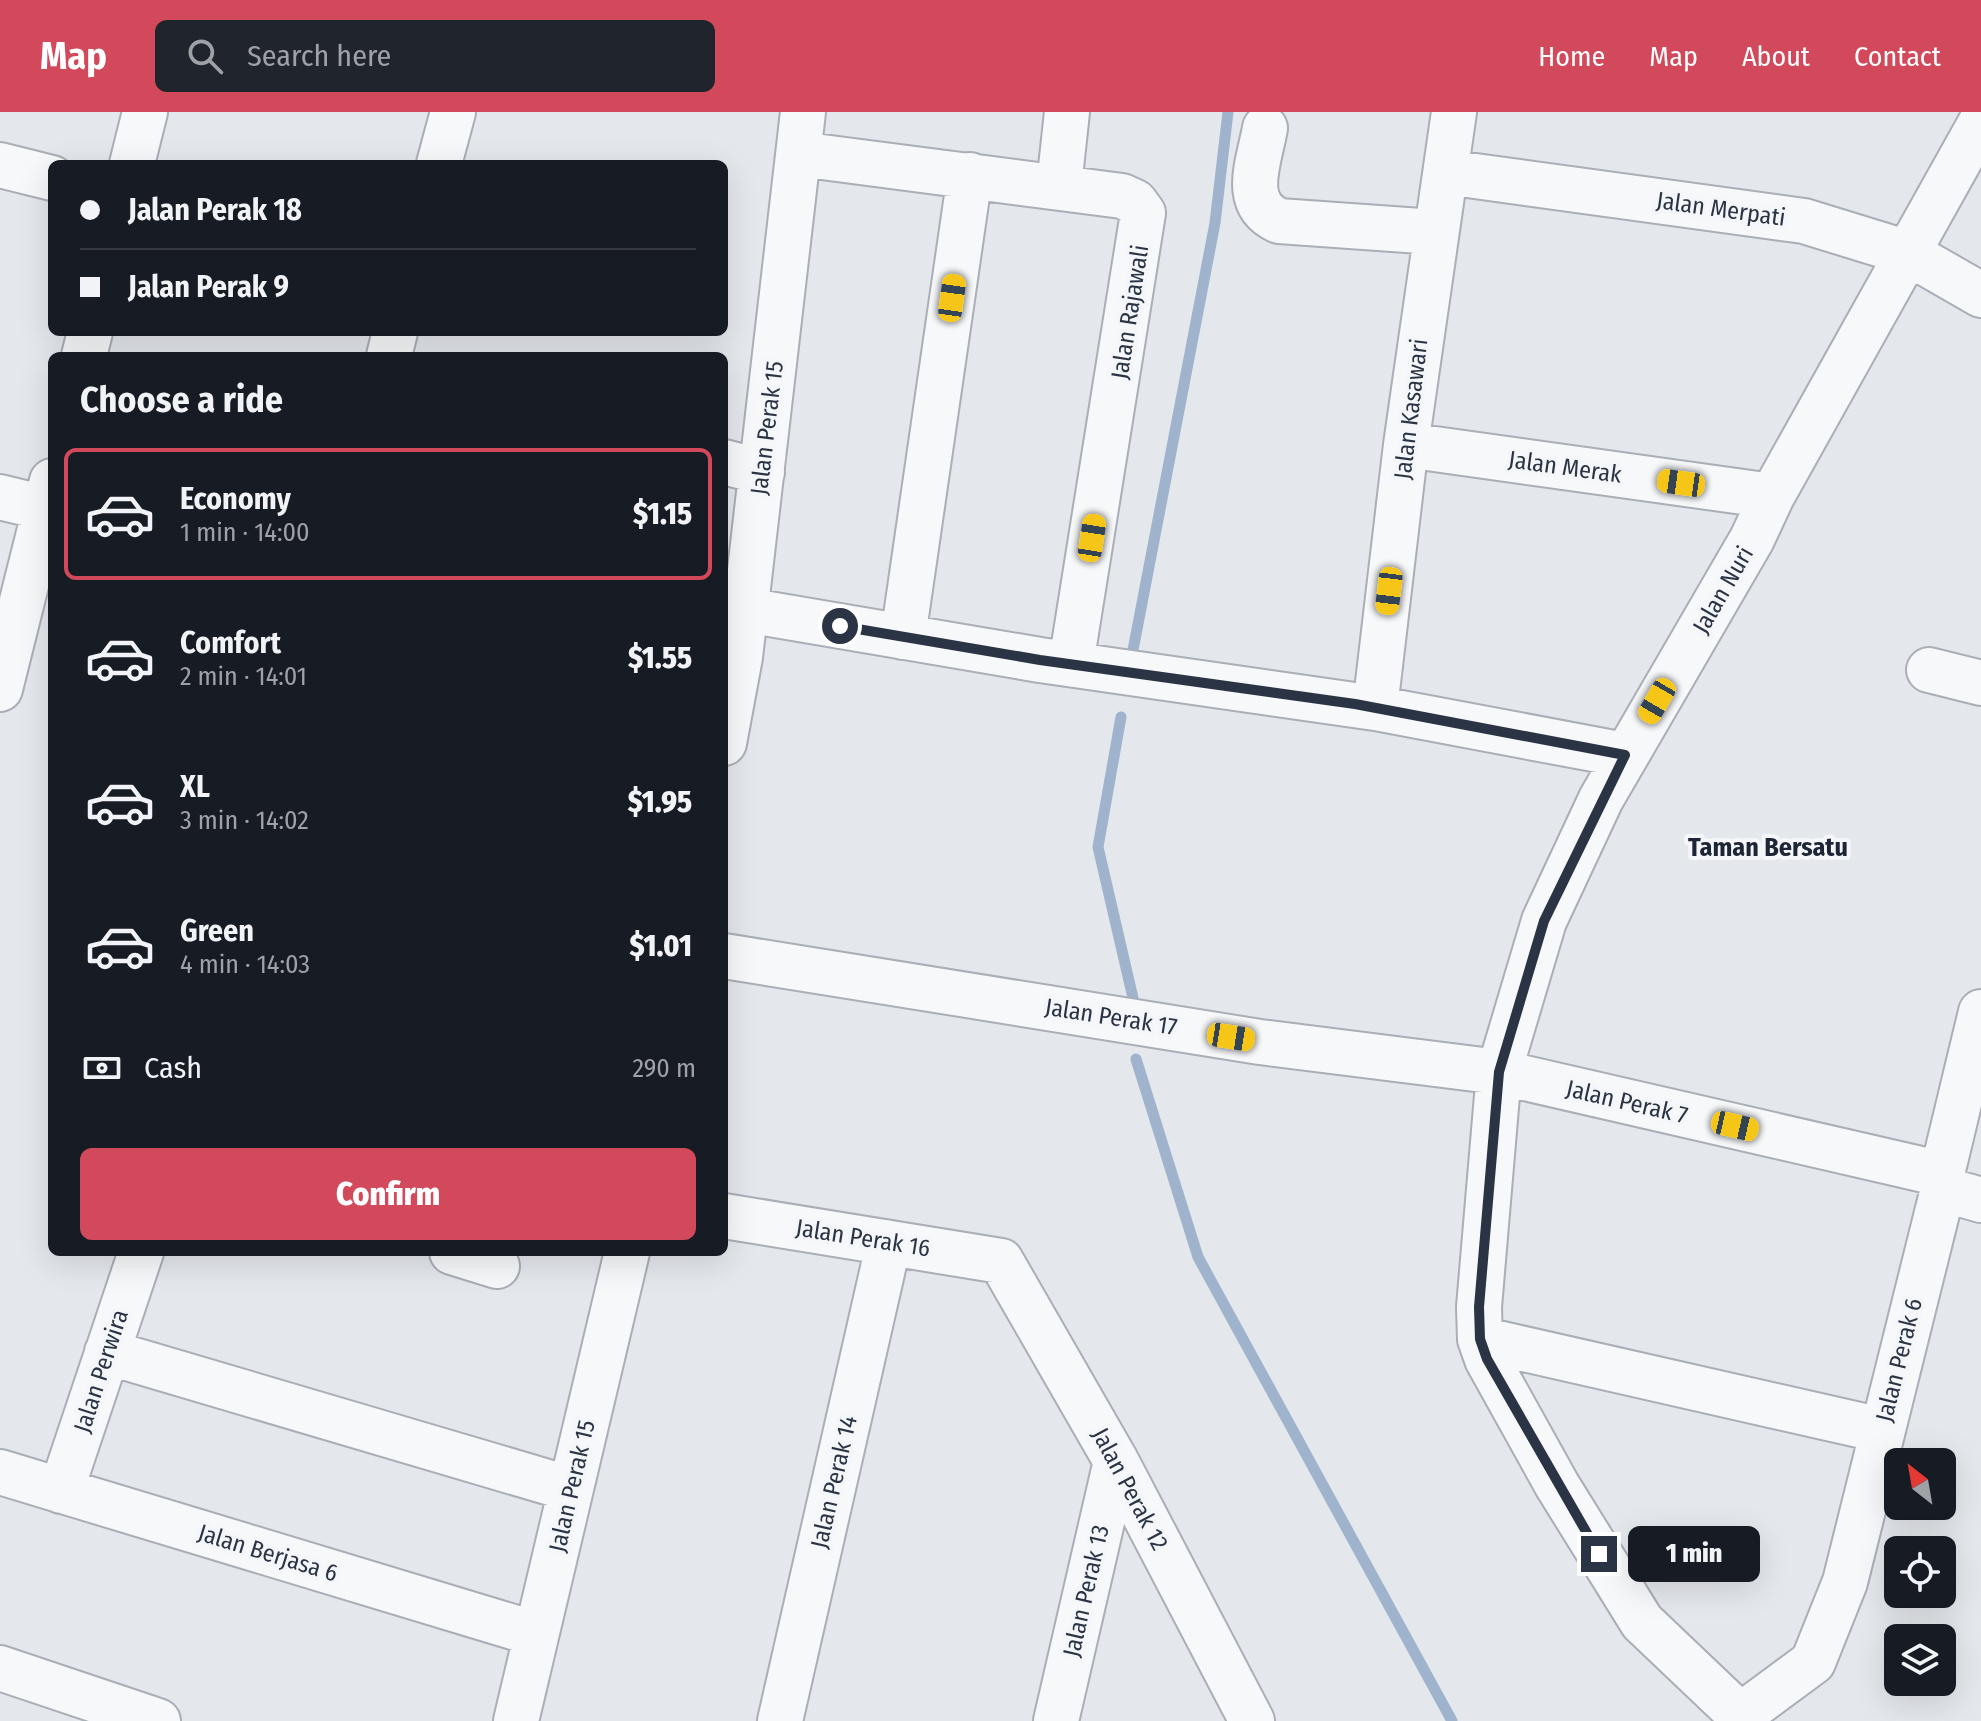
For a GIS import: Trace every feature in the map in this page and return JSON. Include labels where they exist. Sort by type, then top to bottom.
[{"type":"street","points":[[133,160],[145,112]]},
{"type":"street","points":[[440,160],[453,112]]},
{"type":"street","points":[[1059,186],[1067,112]]},
{"type":"street","name":"Jalan Kasawari","points":[[1375,708],[1406,445],[1454,112]]},
{"type":"street","name":"Jalan Nuri","points":[[1480,1339],[1481,1271],[1499,1072],[1544,921],[1625,755],[1752,539],[1772,496],[1981,122]]},
{"type":"street","points":[[1265,128],[1255,197],[1263,213],[1279,221],[1435,232]]},
{"type":"street","name":"Jalan Rajawali","points":[[801,133],[970,175],[1122,196],[1135,202],[1144,222],[1071,664]]},
{"type":"street","name":"Jalan Perak 15","points":[[728,719],[746,610],[743,467],[801,133]]},
{"type":"street","points":[[0,165],[48,177]]},
{"type":"street","name":"Jalan Merpati","points":[[1446,172],[1804,221],[1908,253],[1981,295]]},
{"type":"street","points":[[903,637],[970,175]]},
{"type":"street","name":"Jalan Merak","points":[[1406,445],[1772,496]]},
{"type":"street","points":[[0,497],[48,495]]},
{"type":"street","points":[[1,678],[48,499]]},
{"type":"street","points":[[746,610],[1071,664],[1375,708],[1625,755]]},
{"type":"street","points":[[1929,670],[1981,683]]},
{"type":"street","name":"Jalan Perak 17","points":[[728,957],[1260,1042],[1499,1072]]},
{"type":"street","name":"Jalan Perak 6","points":[[1743,1718],[1813,1662],[1845,1582],[1881,1430],[1955,1187],[1981,1012]]},
{"type":"street","name":"Jalan Perak 7","points":[[1499,1072],[1955,1187]]},
{"type":"street","name":"Jalan Perak 16","points":[[728,1217],[1001,1261]]},
{"type":"street","name":"Jalan Perak 14","points":[[780,1721],[886,1255],[885,1242]]},
{"type":"street","name":"Jalan Perwira","points":[[61,1491],[140,1256]]},
{"type":"street","points":[[465,1256],[497,1266]]},
{"type":"street","name":"Jalan Perak 15","points":[[516,1721],[626,1256]]},
{"type":"street","name":"Jalan Perak 12","points":[[1001,1261],[1116,1461],[1252,1721]]},
{"type":"street","points":[[1480,1339],[1881,1430]]},
{"type":"street","points":[[1480,1339],[1487,1359],[1557,1485],[1642,1622],[1743,1718]]},
{"type":"street","points":[[107,1352],[571,1489]]},
{"type":"street","name":"Jalan Perak 13","points":[[1056,1721],[1116,1461]]},
{"type":"street","name":"Jalan Berjasa 6","points":[[0,1472],[536,1634]]},
{"type":"street","points":[[0,1668],[158,1721]]},
{"type":"waterway","points":[[1133,650],[1215,223],[1228,112]]},
{"type":"waterway","points":[[1121,717],[1098,847],[1133,998]]},
{"type":"waterway","points":[[1136,1059],[1198,1257],[1452,1721]]},
{"type":"district","name":"Taman Bersatu","points":[[1768,847]]},
{"type":"route","points":[[840,626],[1040,660],[1355,704],[1625,755],[1544,921],[1499,1072],[1479,1307],[1480,1339],[1487,1359],[1599,1554]]}]
